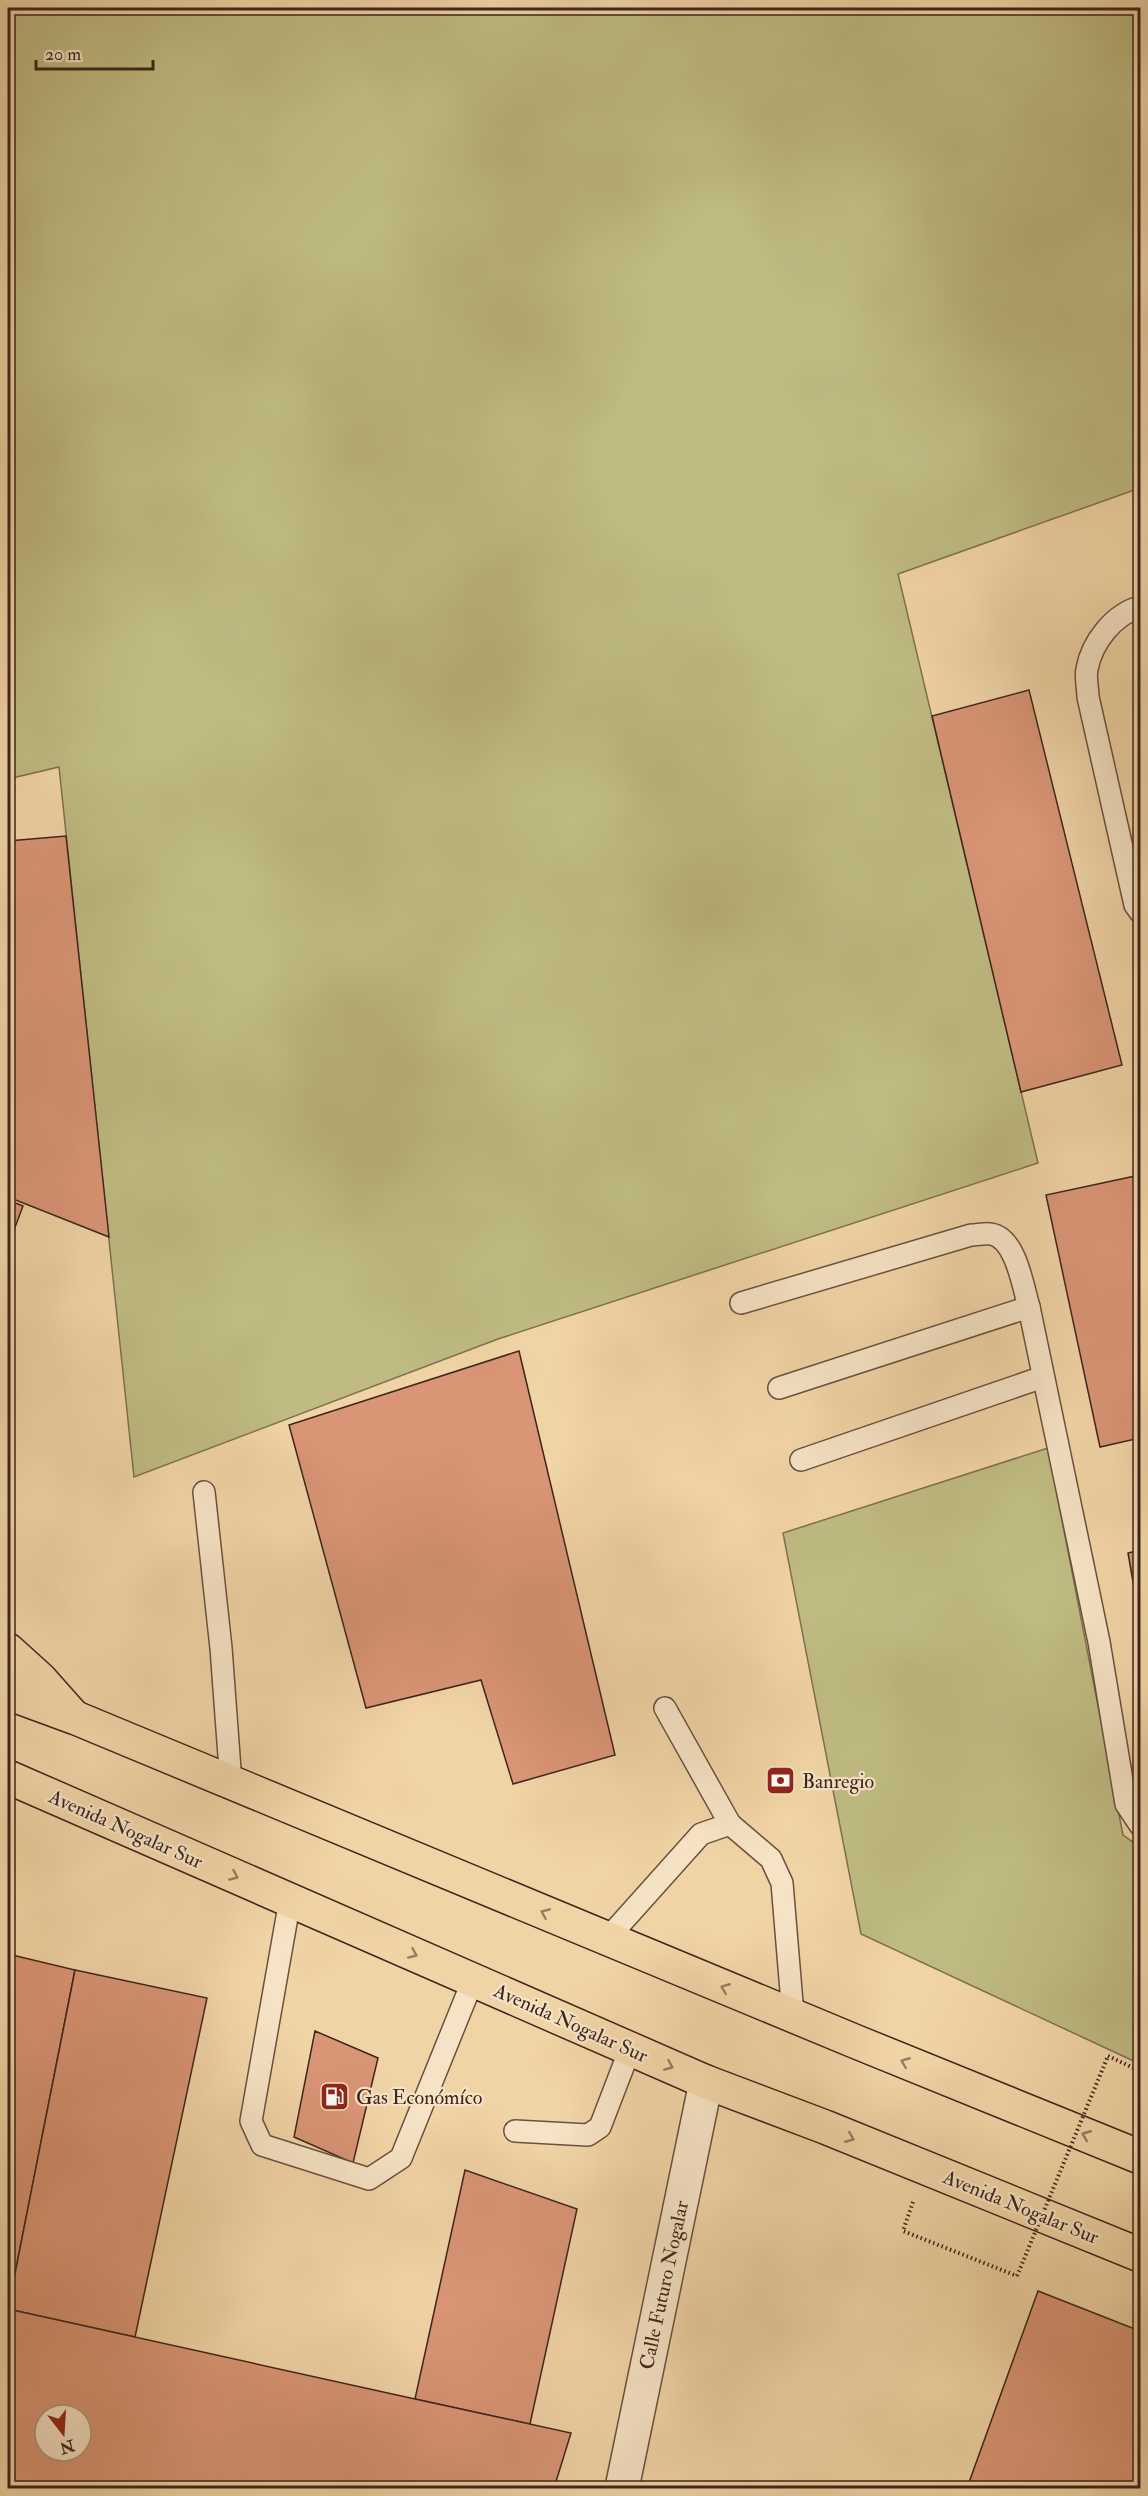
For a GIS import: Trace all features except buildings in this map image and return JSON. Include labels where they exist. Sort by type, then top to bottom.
[{"type":"highway","points":[[8,1650],[40,1678],[76,1718]]},
{"type":"highway","points":[[8,1693],[76,1718],[1140,2157]]},
{"type":"highway","name":"Avenida Nogalar Sur","points":[[8,1777],[706,2082],[1140,2255]]},
{"type":"street","name":"Calle Futuro Nogalar","points":[[622,2488],[706,2082]]},
{"type":"lane","points":[[1140,607],[1129,610],[1100,636],[1087,669],[1088,697],[1135,905],[1140,912]]},
{"type":"lane","points":[[741,1303],[971,1235],[992,1234],[1006,1242],[1015,1260],[1029,1307],[1099,1642],[1126,1804],[1140,1825]]},
{"type":"lane","points":[[779,1388],[1029,1307]]},
{"type":"lane","points":[[801,1460],[1043,1377]]},
{"type":"lane","points":[[204,1492],[221,1648],[231,1783]]},
{"type":"lane","points":[[665,1708],[730,1824],[771,1859],[782,1883],[793,2015]]},
{"type":"lane","points":[[607,1939],[701,1834],[730,1824]]},
{"type":"lane","points":[[290,1900],[251,2121],[262,2145],[369,2179],[401,2158],[473,1980]]},
{"type":"lane","points":[[515,2131],[588,2135],[600,2127],[630,2049]]},
{"type":"path","points":[[926,2168],[903,2230],[1017,2276],[1108,2056],[1140,2071]]},
{"type":"shaded area","points":[[8,8],[1140,8],[1140,488],[898,574],[1038,1163],[498,1339],[134,1477],[59,767],[8,779]]},
{"type":"shaded area","points":[[1048,1448],[1123,1835],[1140,1847],[1140,2064],[861,1934],[783,1533]]},
{"type":"place","name":"Banregio","points":[[781,1781]]},
{"type":"place","name":"Gas Económíco","points":[[335,2097]]}]
